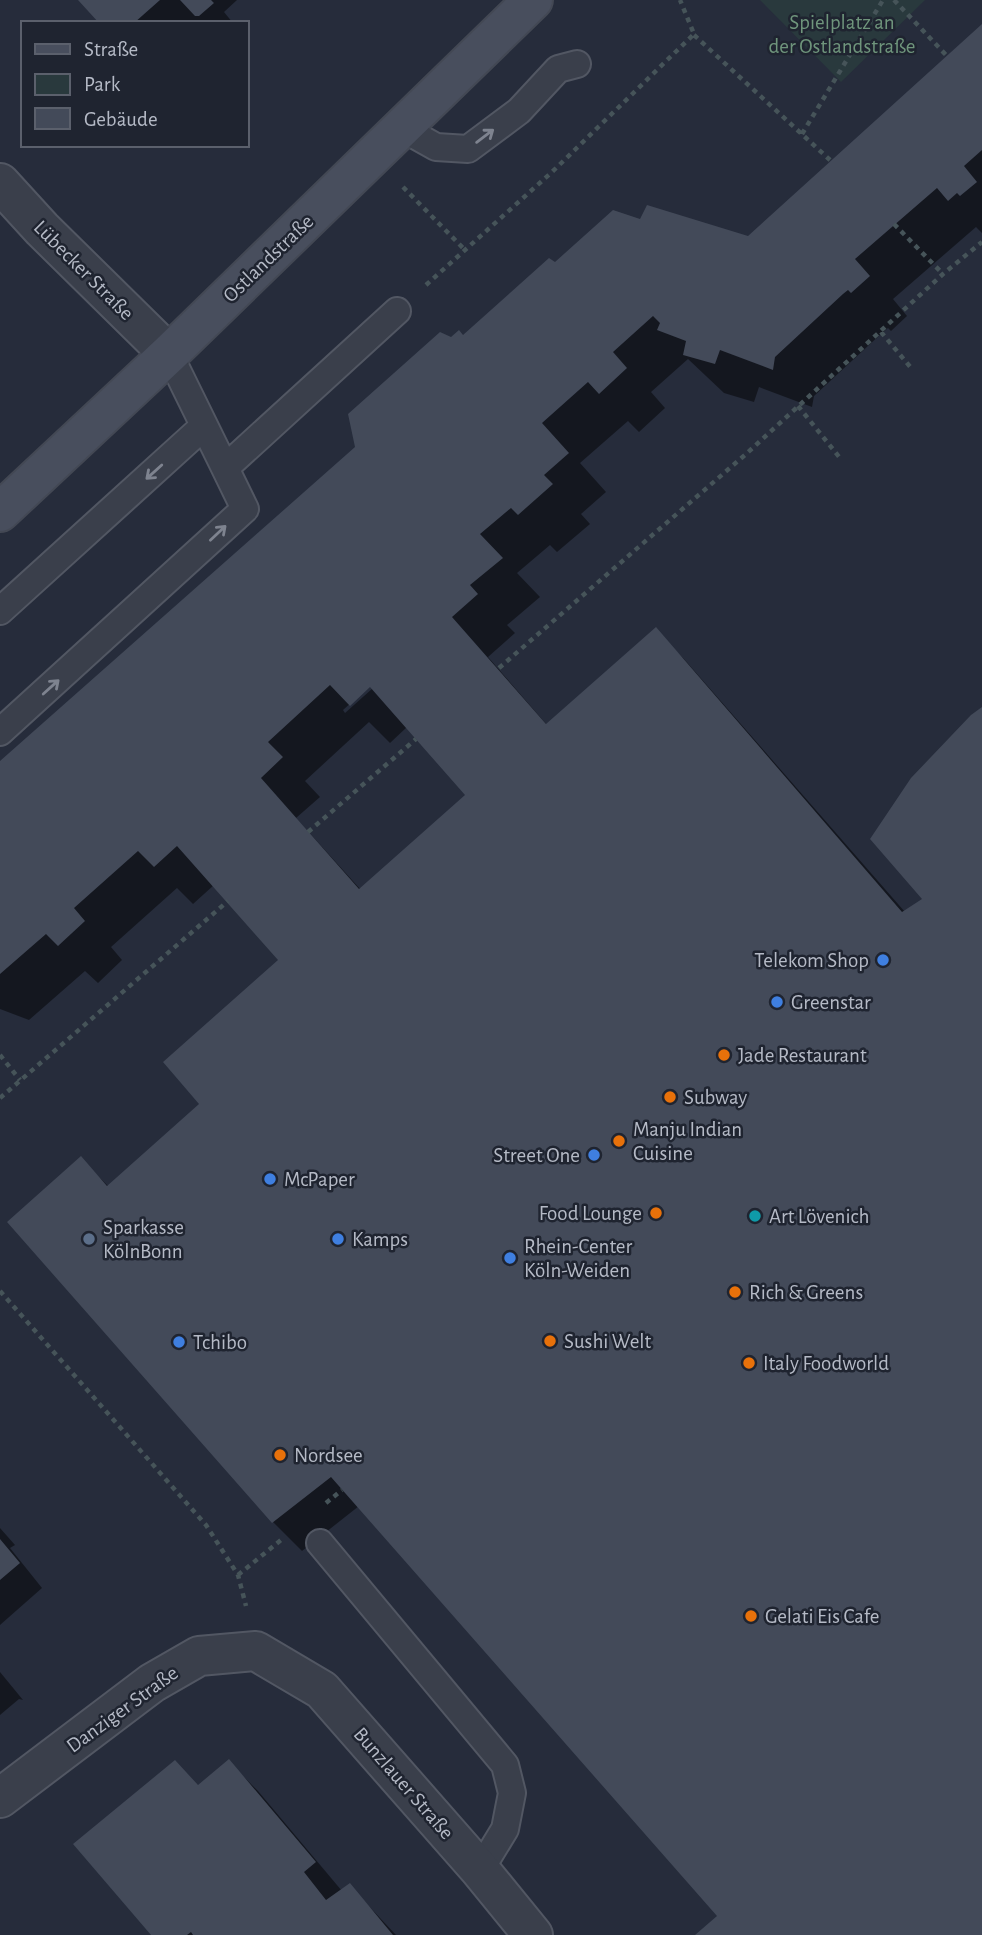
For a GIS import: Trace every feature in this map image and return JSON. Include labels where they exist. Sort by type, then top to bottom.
[{"type":"street","name":"Ostlandstraße","points":[[0,512],[169,354],[533,0]]},
{"type":"street","name":"Lübecker Straße","points":[[0,183],[42,229],[169,354]]},
{"type":"street","name":"Danziger Straße","points":[[0,1798],[152,1683],[199,1656],[256,1651]]},
{"type":"street","name":"Bunzlauer Straße","points":[[256,1651],[322,1690],[480,1870],[533,1935]]},
{"type":"lane","points":[[402,128],[436,147],[468,149],[519,111],[558,69],[576,64]]},
{"type":"lane","points":[[225,468],[397,311]]},
{"type":"lane","points":[[0,732],[244,509],[169,354]]},
{"type":"lane","points":[[0,611],[204,426]]},
{"type":"lane","points":[[320,1543],[505,1765],[512,1793],[505,1829],[480,1870]]},
{"type":"path","points":[[680,0],[694,34],[830,160]]},
{"type":"path","points":[[802,134],[883,0]]},
{"type":"path","points":[[894,0],[947,56]]},
{"type":"path","points":[[397,311],[552,172],[694,34]]},
{"type":"path","points":[[373,157],[465,250]]},
{"type":"path","points":[[894,225],[943,274]]},
{"type":"path","points":[[499,668],[982,242]]},
{"type":"path","points":[[881,332],[912,369]]},
{"type":"path","points":[[798,406],[840,458]]},
{"type":"path","points":[[308,832],[416,738]]},
{"type":"path","points":[[0,1098],[228,901]]},
{"type":"path","points":[[0,1055],[20,1080]]},
{"type":"path","points":[[0,1291],[206,1525],[238,1575],[256,1651]]},
{"type":"green space","name":"Spielplatz an der Ostlandstraße","points":[[760,0],[925,0],[841,82]]},
{"type":"building","points":[[78,0],[160,0],[136,21],[97,21]]},
{"type":"building","points":[[180,0],[211,0],[214,3],[199,16],[195,16]]},
{"type":"building","name":"Rhein-Center Köln-Weiden","points":[[982,24],[982,150],[964,166],[977,182],[960,196],[957,193],[948,201],[937,188],[855,259],[870,276],[851,293],[848,290],[843,294],[775,357],[773,370],[720,350],[715,364],[683,355],[686,341],[657,330],[660,323],[653,316],[613,352],[627,368],[599,394],[588,382],[542,423],[569,453],[544,475],[553,484],[518,515],[511,508],[480,534],[503,558],[470,585],[478,594],[452,617],[546,724],[656,627],[902,912],[922,899],[870,839],[911,778],[971,715],[982,707],[982,1935],[695,1935],[717,1916],[331,1477],[272,1523],[7,1222],[81,1156],[107,1186],[199,1104],[163,1062],[278,960],[177,846],[154,867],[138,851],[74,908],[85,921],[58,946],[46,934],[0,974],[0,761],[355,447],[348,414],[440,332],[451,337],[459,330],[463,335],[549,258],[555,262],[613,210],[640,219],[647,205],[748,236]],"holes":[[[330,685],[350,706],[370,687],[465,795],[359,889],[261,778],[283,757],[268,742]]]},
{"type":"building","points":[[0,1539],[20,1563],[0,1580]]},
{"type":"building","points":[[229,1759],[316,1862],[304,1872],[326,1900],[350,1883],[393,1935],[193,1935],[191,1932],[187,1935],[151,1935],[73,1844],[175,1760],[198,1785]]},
{"type":"place","name":"Telekom Shop","points":[[883,960]]},
{"type":"place","name":"Greenstar","points":[[777,1002]]},
{"type":"place","name":"Jade Restaurant","points":[[724,1055]]},
{"type":"place","name":"Subway","points":[[670,1097]]},
{"type":"place","name":"Manju Indian Cuisine","points":[[619,1141]]},
{"type":"place","name":"Street One","points":[[594,1155]]},
{"type":"place","name":"McPaper","points":[[270,1179]]},
{"type":"place","name":"Food Lounge","points":[[656,1213]]},
{"type":"place","name":"Art Lövenich","points":[[755,1216]]},
{"type":"place","name":"Sparkasse KölnBonn","points":[[89,1239]]},
{"type":"place","name":"Kamps","points":[[338,1239]]},
{"type":"place","name":"Rhein-Center Köln-Weiden","points":[[510,1258]]},
{"type":"place","name":"Rich & Greens","points":[[735,1292]]},
{"type":"place","name":"Sushi Welt","points":[[550,1341]]},
{"type":"place","name":"Tchibo","points":[[179,1342]]},
{"type":"place","name":"Italy Foodworld","points":[[749,1363]]},
{"type":"place","name":"Nordsee","points":[[280,1455]]},
{"type":"place","name":"Gelati Eis Cafe","points":[[751,1616]]}]
